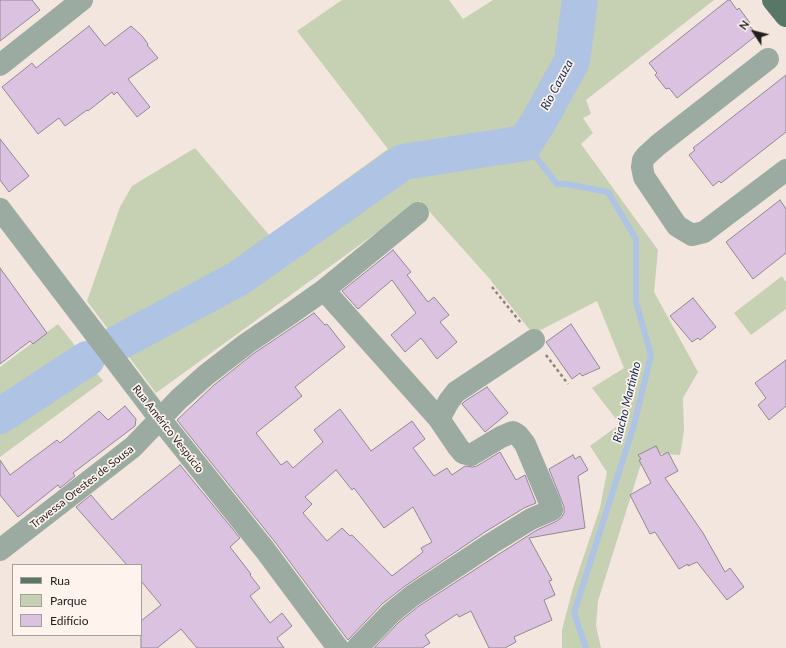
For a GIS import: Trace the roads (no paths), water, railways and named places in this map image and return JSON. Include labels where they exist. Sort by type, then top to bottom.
[{"type":"main road","points":[[774,0],[786,16]]},
{"type":"street","points":[[0,65],[82,0]]},
{"type":"street","points":[[768,60],[658,145],[643,160],[642,167],[644,177],[678,226],[692,235],[704,232],[786,170]]},
{"type":"street","name":"Rua Américo Vespúcio","points":[[0,209],[160,419],[264,550],[338,648]]},
{"type":"street","name":"Travessa Orestes de Sousa","points":[[0,550],[122,456],[145,436],[179,399],[206,375],[246,344],[324,290],[418,213]]},
{"type":"street","points":[[324,290],[439,419],[460,451],[471,455],[501,437],[513,432],[518,435],[525,444],[552,510],[531,519],[412,596],[391,613],[357,648]]},
{"type":"street","points":[[439,419],[456,392],[534,340]]},
{"type":"waterway","name":"Rio Cazuza","points":[[116,344],[239,278],[403,162],[525,143],[539,121],[572,61],[580,0]]},
{"type":"waterway","name":"Riacho Martinho","points":[[525,143],[557,184],[566,184],[608,192],[636,239],[636,302],[651,355],[634,425],[574,613],[586,648]]},
{"type":"waterway","points":[[0,416],[87,359]]}]
